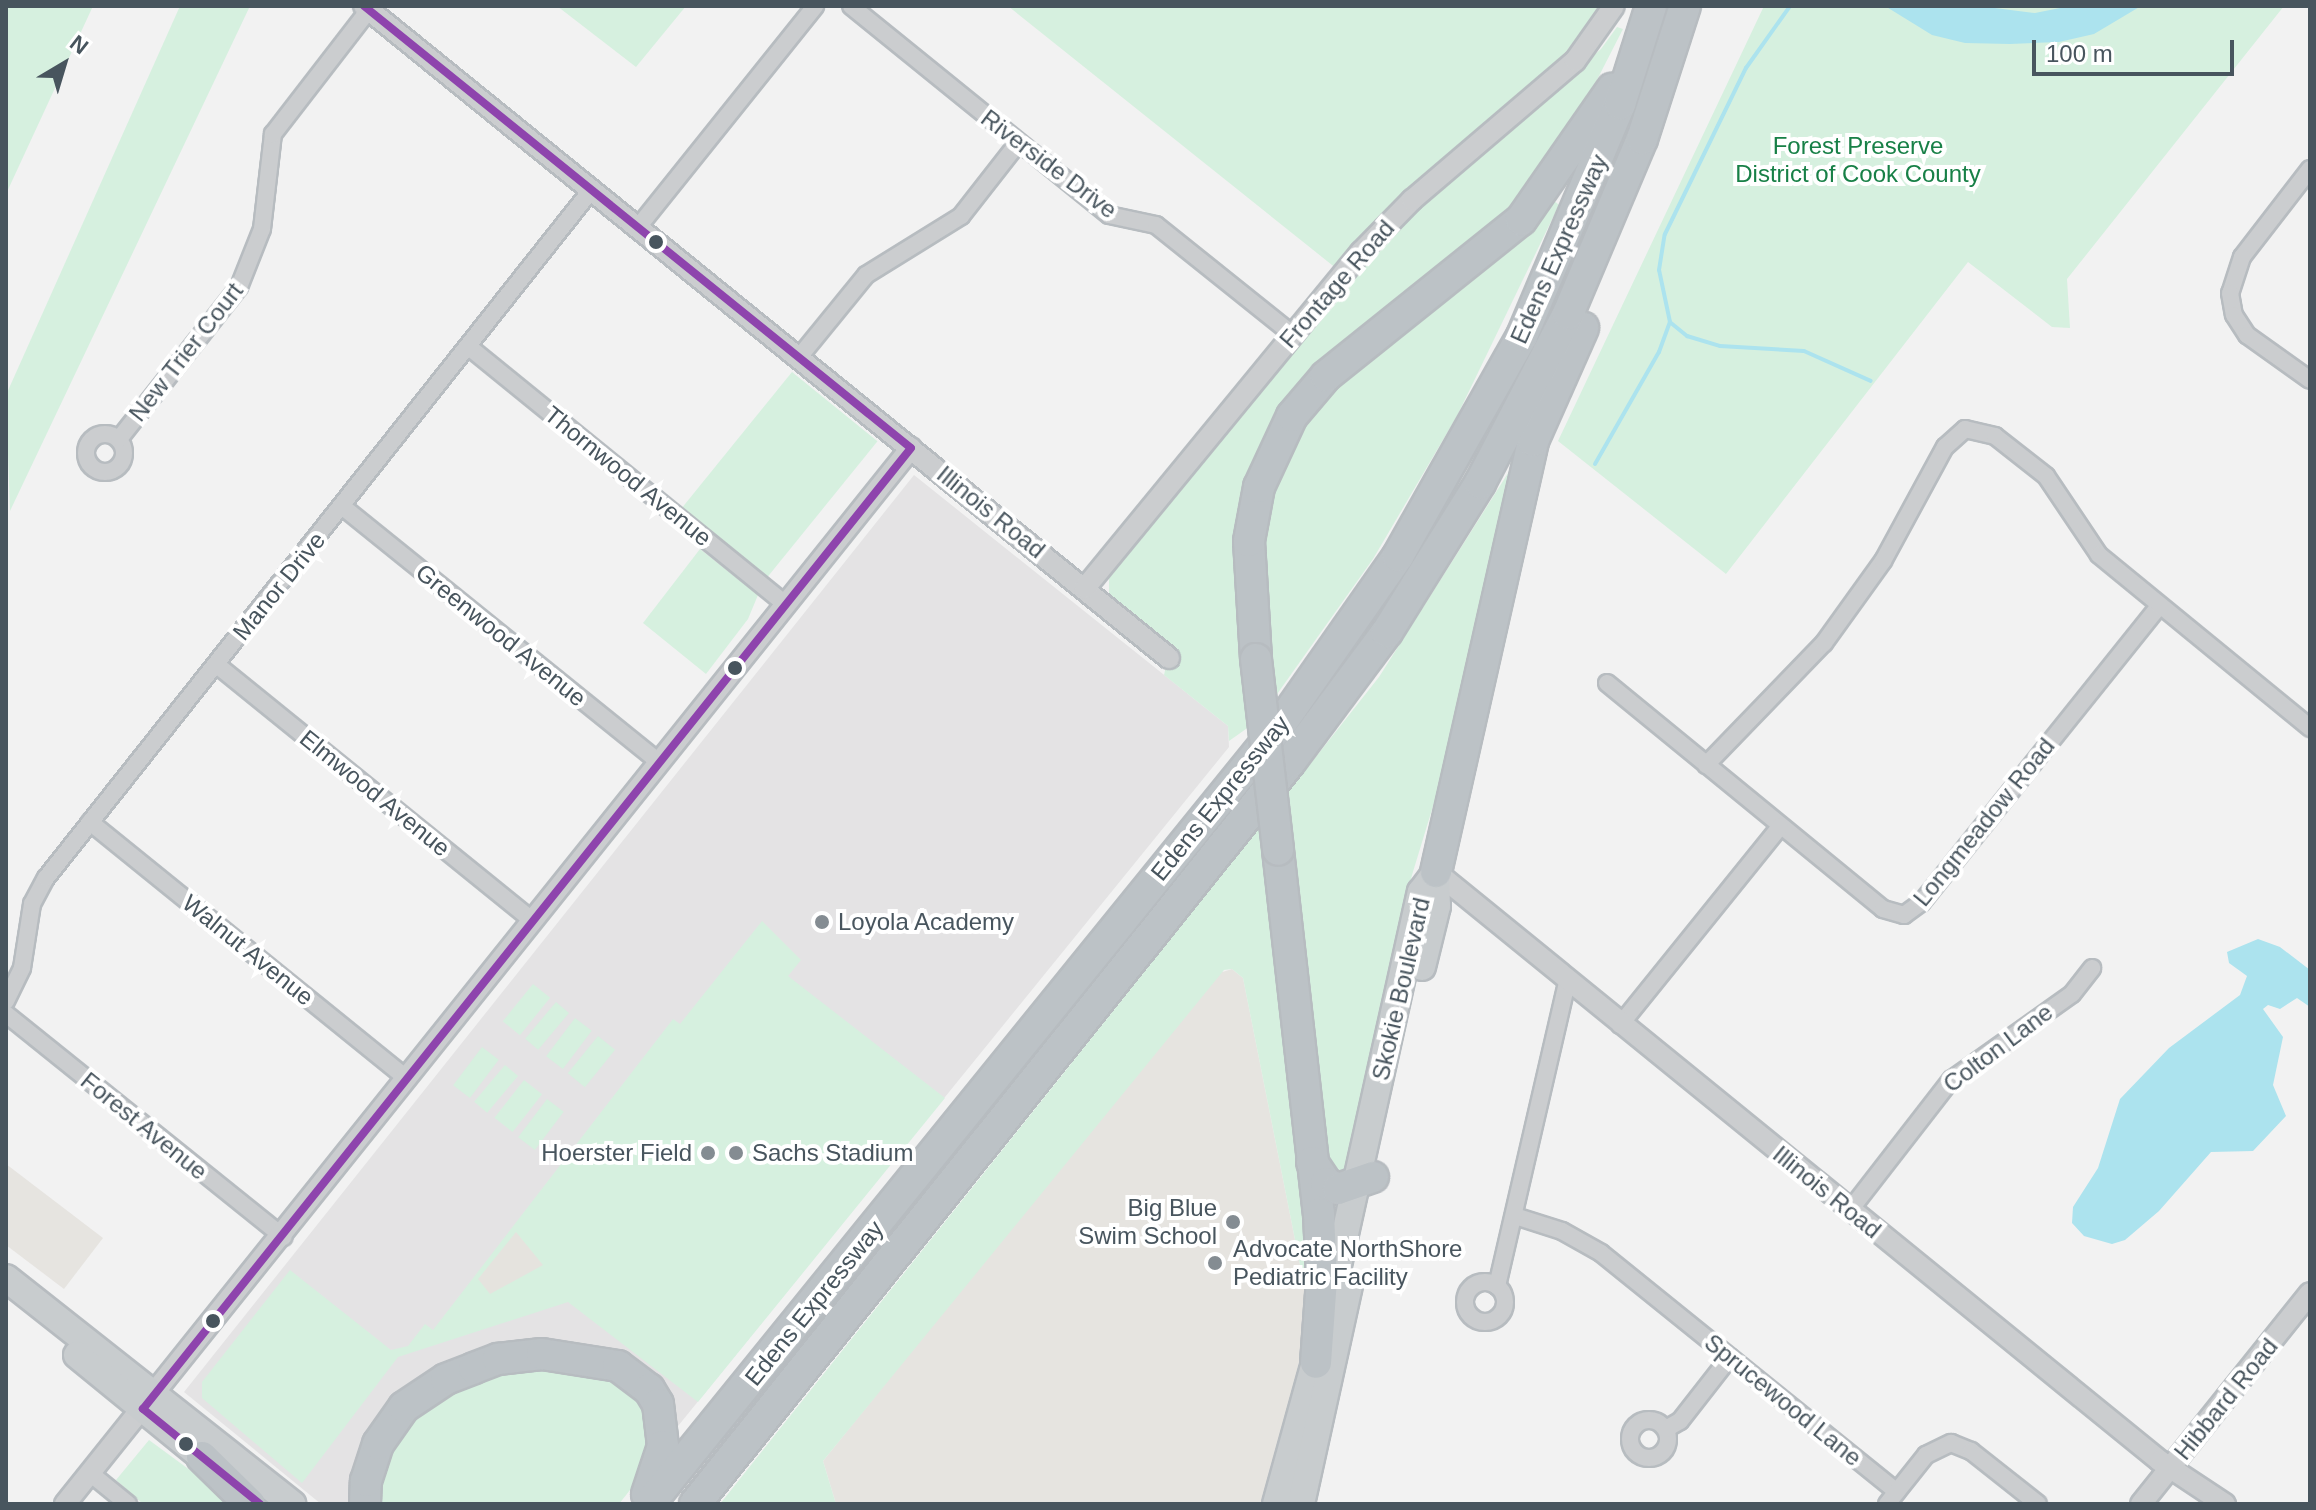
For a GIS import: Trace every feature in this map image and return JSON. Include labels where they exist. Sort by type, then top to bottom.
[{"type":"highway","name":"Edens Expressway","points":[[646,1504],[1277,729],[1382,579],[1448,474],[1522,336],[1578,209],[1651,6]]},
{"type":"highway","name":"Edens Expressway","points":[[695,1504],[1290,762],[1387,632],[1518,416],[1568,314],[1642,139],[1685,6]]},
{"type":"highway","points":[[1316,1363],[1322,1279],[1312,1162],[1256,659],[1249,541],[1259,487],[1292,416],[1347,358],[1521,220],[1633,62]]},
{"type":"highway","points":[[1436,872],[1533,441],[1644,176],[1642,139]]},
{"type":"highway","points":[[1312,1162],[1332,1187],[1364,1182]]},
{"type":"highway","points":[[365,1504],[366,1481],[378,1444],[404,1407],[446,1379],[474,1368],[498,1359],[542,1354],[618,1366],[649,1389],[658,1404],[663,1446],[646,1504]]},
{"type":"highway","points":[[202,1457],[250,1504]]},
{"type":"main road","name":"Skokie Boulevard","points":[[1301,1504],[1421,892],[1436,872]]},
{"type":"main road","name":"Skokie Boulevard","points":[[1276,1504],[1364,1182]]},
{"type":"main road","points":[[6,1278],[150,1401],[202,1457],[260,1504]]},
{"type":"main road","points":[[6,1296],[292,1504]]},
{"type":"street","points":[[639,226],[815,6]]},
{"type":"street","name":"Riverside Drive","points":[[851,6],[1109,215],[1156,225],[1292,334]]},
{"type":"street","name":"Frontage Road","points":[[1085,588],[1292,334],[1412,200],[1575,61],[1614,6]]},
{"type":"street","name":"Illinois Road","points":[[366,8],[800,356],[1169,658]]},
{"type":"street","name":"New Trier Court","points":[[119,439],[239,287],[262,229],[273,134],[366,8]]},
{"type":"street","points":[[800,356],[866,275],[961,216],[1018,143]]},
{"type":"street","points":[[2310,169],[2242,257],[2230,293],[2234,315],[2247,335],[2310,380]]},
{"type":"street","name":"Manor Drive","points":[[6,1001],[22,968],[28,917],[38,891],[592,189]]},
{"type":"street","name":"Thornwood Avenue","points":[[469,347],[787,605]]},
{"type":"street","points":[[1706,765],[1824,643],[1883,561],[1945,447],[1965,429],[1995,436],[2046,476],[2099,555],[2310,728]]},
{"type":"street","points":[[65,1504],[283,1237],[911,448]]},
{"type":"street","name":"Greenwood Avenue","points":[[343,507],[660,763]]},
{"type":"street","name":"Longmeadow Road","points":[[1607,683],[1780,827],[1883,909],[1898,915],[1910,912],[2159,606]]},
{"type":"street","name":"Elmwood Avenue","points":[[217,665],[533,921]]},
{"type":"street","name":"Walnut Avenue","points":[[90,822],[407,1079]]},
{"type":"street","points":[[1620,1025],[1780,827]]},
{"type":"street","name":"Illinois Road","points":[[1436,872],[1567,982],[2170,1469],[2225,1504]]},
{"type":"street","name":"Colton Lane","points":[[1850,1210],[1951,1080],[2072,994],[2092,968]]},
{"type":"street","points":[[1497,1286],[1567,982]]},
{"type":"street","name":"Forest Avenue","points":[[6,1014],[283,1237]]},
{"type":"street","name":"Sprucewood Lane","points":[[1515,1216],[1562,1231],[1601,1253],[1730,1357],[1892,1498],[1933,1449],[1951,1443],[1971,1451],[2038,1504]]},
{"type":"street","name":"Hibbard Road","points":[[2141,1504],[2310,1293]]},
{"type":"street","points":[[1666,1429],[1680,1421],[1730,1357]]},
{"type":"street","points":[[90,1473],[128,1504]]},
{"type":"shaded area","name":"Loyola Academy","points":[[914,475],[1228,726],[1229,747],[674,1431],[595,1348],[539,1342],[357,1504],[321,1504],[184,1392]]},
{"type":"shaded area","points":[[1232,969],[1243,978],[1310,1315],[1266,1504],[836,1504],[823,1461],[1216,974]]},
{"type":"shaded area","points":[[6,1164],[103,1238],[64,1289],[6,1245]]},
{"type":"green space","points":[[6,6],[93,6],[6,194]]},
{"type":"green space","points":[[180,6],[250,6],[10,511],[6,395]]},
{"type":"green space","points":[[557,6],[686,6],[636,67]]},
{"type":"green space","points":[[1008,6],[1601,6],[1562,57],[1395,203],[1337,269]]},
{"type":"green space","name":"Forest Preserve District of Cook County","points":[[1764,6],[2284,6],[2067,279],[2070,328],[2052,327],[1968,262],[1726,574],[1558,441]]},
{"type":"green space","points":[[1617,27],[1623,29],[1579,115],[1510,212],[1390,304],[1316,369],[1255,467],[1253,724],[1229,741],[1228,726],[1164,675],[1166,666],[1109,596],[1109,577],[1365,261],[1422,202],[1601,49]]},
{"type":"green space","points":[[1552,199],[1559,205],[1457,416],[1373,559],[1270,704],[1259,584],[1270,494],[1314,405]]},
{"type":"green space","points":[[792,372],[877,441],[765,580],[680,510]]},
{"type":"green space","points":[[1510,470],[1517,473],[1452,744],[1412,875],[1342,1179],[1327,1168],[1281,801],[1379,677]]},
{"type":"green space","points":[[700,549],[758,595],[748,619],[706,674],[643,623]]},
{"type":"green space","points":[[1263,823],[1316,1287],[1310,1315],[1243,978],[1232,969],[1224,970],[823,1461],[836,1504],[720,1504]]},
{"type":"green space","name":"Sachs Stadium","points":[[762,921],[801,960],[788,976],[945,1098],[698,1402],[568,1302],[398,1357],[302,1483],[202,1398],[202,1382],[290,1270],[391,1350],[408,1346],[425,1324],[433,1330],[673,1019],[680,1024]]},
{"type":"green space","points":[[533,984],[550,998],[520,1035],[503,1021]]},
{"type":"green space","points":[[556,1002],[569,1013],[538,1050],[525,1039]]},
{"type":"green space","points":[[575,1018],[592,1031],[563,1069],[546,1056]]},
{"type":"green space","points":[[598,1036],[615,1050],[585,1087],[568,1073]]},
{"type":"green space","points":[[482,1047],[499,1060],[470,1098],[453,1085]]},
{"type":"green space","points":[[505,1065],[518,1076],[487,1113],[474,1102]]},
{"type":"green space","points":[[524,1080],[542,1094],[513,1132],[494,1118]]},
{"type":"green space","points":[[547,1099],[564,1112],[535,1150],[518,1137]]},
{"type":"green space","points":[[596,1368],[641,1397],[654,1432],[641,1476],[619,1504],[376,1504],[389,1445],[423,1407],[497,1369]]},
{"type":"green space","points":[[149,1440],[234,1504],[143,1504],[116,1480]]},
{"type":"sand","points":[[516,1232],[543,1265],[490,1294],[478,1279]]},
{"type":"water","points":[[1885,6],[1979,6],[2035,13],[2070,6],[2141,6],[2094,34],[2059,42],[2010,44],[1965,43],[1932,35]]},
{"type":"water","points":[[2258,939],[2280,947],[2310,970],[2310,1007],[2297,998],[2280,1009],[2268,1005],[2263,1009],[2283,1037],[2273,1085],[2286,1116],[2253,1151],[2211,1152],[2159,1211],[2125,1240],[2112,1244],[2084,1236],[2072,1223],[2073,1207],[2098,1168],[2120,1099],[2169,1048],[2240,995],[2247,976],[2229,963],[2227,952]]},
{"type":"waterway","points":[[1595,464],[1659,352],[1670,322],[1659,270],[1665,234],[1746,68],[1790,6]]},
{"type":"waterway","points":[[1671,323],[1687,336],[1720,346],[1804,351],[1871,381]]},
{"type":"transit line","points":[[364,6],[911,448]]},
{"type":"transit line","points":[[260,1504],[143,1409],[911,448]]},
{"type":"place","name":"Loyola Academy","points":[[822,922]]},
{"type":"place","name":"Hoerster Field","points":[[708,1153]]},
{"type":"place","name":"Sachs Stadium","points":[[736,1153]]},
{"type":"place","name":"Big Blue Swim School","points":[[1233,1222]]},
{"type":"place","name":"Advocate NorthShore Pediatric Facility","points":[[1215,1263]]}]
